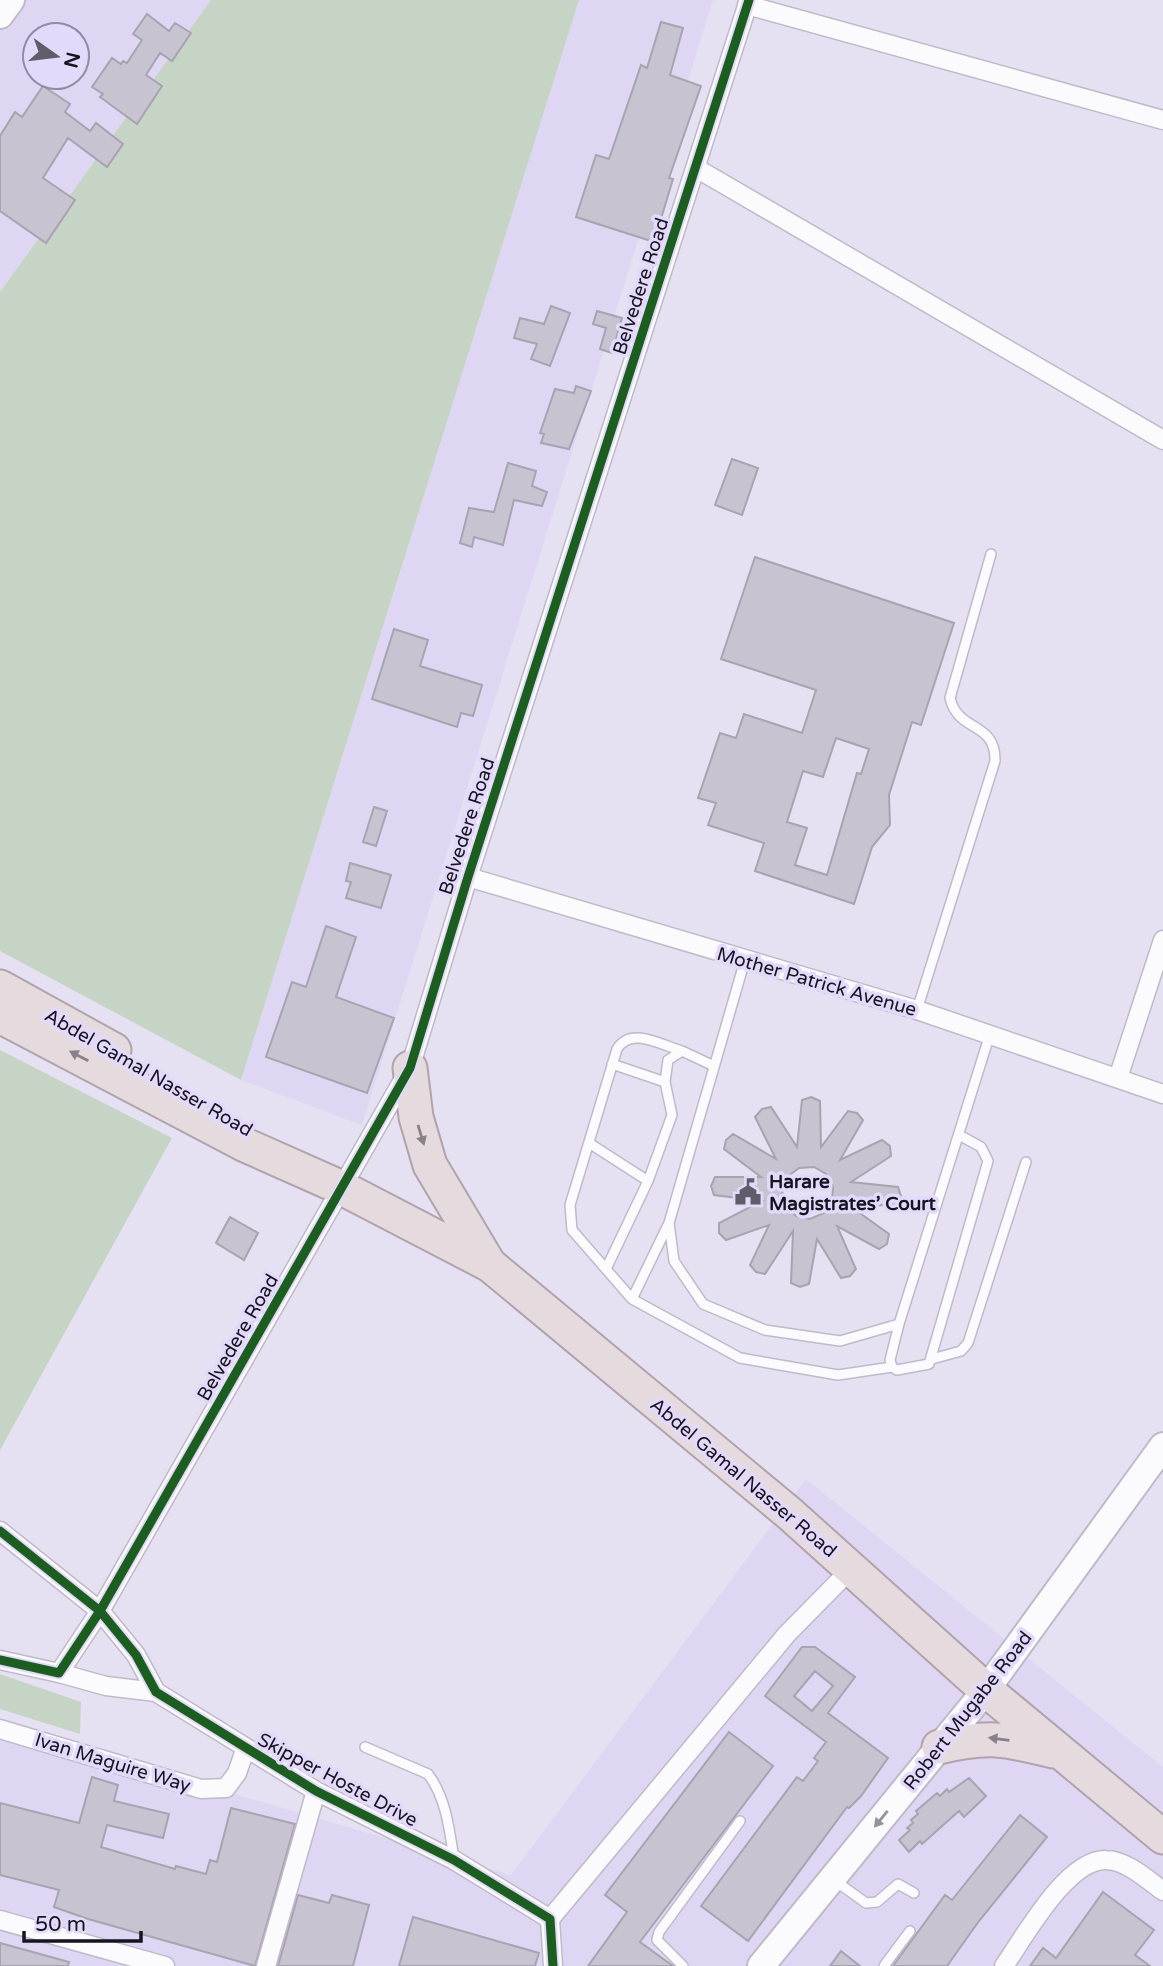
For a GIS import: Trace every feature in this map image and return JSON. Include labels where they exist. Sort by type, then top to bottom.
[{"type":"highway","name":"Abdel Gamal Nasser Road","points":[[0,987],[250,1129],[293,1165]]},
{"type":"highway","name":"Abdel Gamal Nasser Road","points":[[0,1016],[243,1144],[342,1188],[490,1265],[851,1569],[1059,1753],[1163,1838]]},
{"type":"highway","points":[[410,1068],[416,1117],[430,1165],[490,1265]]},
{"type":"highway","points":[[939,1747],[981,1738],[998,1738],[1059,1753]]},
{"type":"main road","points":[[0,15],[11,0]]},
{"type":"main road","name":"Robert Mugabe Road","points":[[761,1966],[986,1690],[1163,1446]]},
{"type":"street","points":[[748,3],[1163,120]]},
{"type":"street","name":"Belvedere Road","points":[[100,1611],[410,1068],[468,877],[748,3]]},
{"type":"street","points":[[696,168],[1163,440]]},
{"type":"street","name":"Mother Patrick Avenue","points":[[468,877],[916,1010],[1163,1094]]},
{"type":"street","points":[[1118,1077],[1163,940]]},
{"type":"street","name":"Skipper Hoste Drive","points":[[0,1531],[100,1611],[136,1655],[156,1692]]},
{"type":"street","points":[[553,1966],[550,1919],[787,1634],[851,1569]]},
{"type":"street","points":[[59,1673],[100,1611]]},
{"type":"street","name":"Skipper Hoste Drive","points":[[0,1660],[106,1686],[156,1692],[244,1749],[316,1791],[454,1860],[550,1919]]},
{"type":"street","name":"Ivan Maguire Way","points":[[0,1729],[201,1789],[226,1788],[237,1773],[244,1749]]},
{"type":"street","points":[[266,1966],[316,1791]]},
{"type":"street","points":[[1004,1966],[1069,1876],[1091,1863],[1107,1860],[1121,1863],[1163,1891]]},
{"type":"street","points":[[0,1920],[165,1966]]},
{"type":"lane","points":[[916,1010],[995,761],[996,747],[990,736],[960,718],[953,710],[950,698],[991,554]]},
{"type":"lane","points":[[632,1299],[669,1223],[745,960]]},
{"type":"lane","points":[[892,1367],[890,1360],[899,1324],[989,1034]]},
{"type":"lane","points":[[714,1066],[682,1051],[634,1036],[622,1040],[612,1064],[570,1205],[572,1230],[632,1299],[740,1358],[838,1375],[892,1367],[897,1370],[923,1368],[932,1359],[988,1161],[981,1147],[959,1135]]},
{"type":"lane","points":[[606,1269],[648,1181],[672,1115],[665,1082],[668,1060],[682,1051]]},
{"type":"lane","points":[[612,1064],[665,1082]]},
{"type":"lane","points":[[589,1143],[648,1181]]},
{"type":"lane","points":[[932,1359],[961,1351],[968,1343],[1026,1162]]},
{"type":"lane","points":[[669,1223],[674,1261],[703,1304],[765,1330],[840,1341],[899,1324]]},
{"type":"lane","points":[[365,1747],[428,1774],[433,1780],[446,1814],[454,1860]]},
{"type":"lane","points":[[683,1966],[662,1948],[657,1940],[659,1932],[740,1821]]},
{"type":"lane","points":[[832,1878],[866,1903],[877,1902],[898,1884],[914,1893]]},
{"type":"lane","points":[[884,1966],[910,1931]]},
{"type":"shaded area","points":[[0,0],[211,0],[0,292]]},
{"type":"shaded area","points":[[579,0],[713,0],[362,1125],[241,1080]]},
{"type":"shaded area","points":[[806,1479],[1163,1767],[1163,1966],[0,1966],[0,1725],[511,1875]]},
{"type":"green space","points":[[211,0],[579,0],[241,1080],[0,951],[0,292]]},
{"type":"green space","points":[[0,1050],[172,1138],[0,1450]]},
{"type":"green space","points":[[0,1674],[81,1702],[80,1734],[0,1709]]},
{"type":"building","points":[[147,14],[169,31],[175,23],[191,33],[172,61],[160,53],[146,75],[162,86],[137,124],[100,97],[103,94],[92,87],[112,58],[121,64],[123,61],[127,63],[142,40],[133,34]]},
{"type":"building","points":[[661,22],[683,28],[670,75],[701,86],[669,178],[673,179],[654,242],[576,217],[596,155],[609,159],[641,65],[647,68]]},
{"type":"building","points":[[40,91],[50,91],[70,104],[65,112],[90,131],[96,123],[123,144],[107,167],[68,138],[43,178],[75,200],[46,243],[0,211],[0,136],[15,112],[22,117]]},
{"type":"building","points":[[551,306],[570,313],[550,366],[531,359],[537,344],[514,338],[520,318],[544,324]]},
{"type":"building","points":[[597,311],[622,318],[612,353],[600,349],[606,328],[593,324]]},
{"type":"building","points":[[576,386],[591,391],[569,449],[541,443],[544,434],[540,433],[555,389],[574,393]]},
{"type":"building","points":[[732,459],[758,468],[742,515],[715,505]]},
{"type":"building","points":[[508,463],[536,471],[532,486],[547,492],[542,506],[514,500],[503,545],[474,537],[472,547],[460,543],[469,508],[494,512]]},
{"type":"building","points":[[755,557],[954,623],[921,725],[912,722],[889,795],[890,825],[872,847],[854,904],[755,871],[764,843],[708,825],[716,803],[698,798],[720,733],[736,738],[744,714],[802,733],[816,690],[721,659]],"holes":[[[836,738],[869,749],[861,774],[857,773],[827,875],[795,865],[807,828],[787,822],[803,771],[823,777]]]},
{"type":"building","points":[[394,629],[428,640],[420,666],[482,685],[473,716],[461,713],[457,727],[372,699]]},
{"type":"building","points":[[374,807],[387,811],[376,846],[363,842]]},
{"type":"building","points":[[350,863],[391,875],[381,908],[346,898],[351,882],[346,881]]},
{"type":"building","points":[[326,926],[356,937],[336,997],[394,1018],[367,1093],[266,1057],[292,982],[306,987]]},
{"type":"building","name":"Harare Magistrates’ Court","points":[[811,1097],[820,1101],[821,1147],[848,1111],[857,1113],[863,1120],[840,1160],[882,1140],[890,1146],[891,1156],[851,1182],[898,1187],[901,1196],[897,1205],[850,1206],[889,1234],[887,1244],[879,1249],[837,1226],[856,1269],[850,1276],[841,1278],[817,1239],[809,1284],[800,1287],[791,1283],[793,1231],[765,1274],[756,1272],[750,1265],[769,1225],[726,1240],[719,1233],[719,1223],[762,1201],[714,1195],[711,1186],[715,1177],[761,1177],[724,1149],[726,1140],[733,1134],[776,1159],[755,1117],[762,1109],[771,1107],[797,1147],[802,1100]],"holes":[[[814,1167],[826,1174],[833,1187],[832,1201],[824,1213],[810,1219],[796,1216],[786,1205],[782,1191],[787,1177],[799,1168]]]},
{"type":"building","points":[[230,1217],[258,1233],[244,1260],[216,1243]]},
{"type":"building","points":[[802,1647],[815,1647],[855,1677],[828,1713],[888,1758],[861,1796],[847,1807],[748,1941],[701,1906],[797,1777],[803,1781],[818,1761],[814,1758],[826,1742],[765,1696]],"holes":[[[815,1671],[833,1686],[812,1711],[794,1696]]]},
{"type":"building","points":[[729,1732],[773,1766],[640,1942],[673,1966],[588,1966],[627,1912],[605,1895]]},
{"type":"building","points":[[92,1777],[118,1785],[114,1801],[169,1814],[163,1838],[107,1825],[101,1847],[175,1869],[176,1866],[206,1874],[210,1860],[217,1862],[231,1808],[295,1824],[255,1966],[54,1907],[59,1890],[0,1875],[0,1803],[79,1823]]},
{"type":"building","points":[[969,1778],[986,1796],[964,1817],[959,1811],[909,1852],[899,1840],[910,1830],[907,1828],[918,1814],[916,1811],[937,1793],[940,1796],[947,1789],[949,1792]]},
{"type":"building","points":[[1020,1815],[1047,1837],[979,1921],[947,1966],[893,1966],[945,1895],[952,1900]]},
{"type":"building","points":[[1103,1892],[1154,1930],[1135,1955],[1150,1966],[1030,1966],[1043,1948],[1056,1958]]},
{"type":"building","points":[[298,1895],[329,1903],[332,1895],[369,1905],[353,1966],[278,1966]]},
{"type":"building","points":[[413,1917],[539,1953],[535,1966],[399,1966]]},
{"type":"building","points":[[0,1943],[69,1962],[68,1966],[0,1966]]},
{"type":"building","points":[[841,1951],[860,1966],[830,1966]]},
{"type":"cycle path","points":[[0,1660],[59,1673],[100,1611],[410,1068],[468,877],[749,0]]},
{"type":"cycle path","points":[[0,1531],[100,1611],[136,1655],[156,1692],[316,1791],[454,1860],[550,1919],[553,1966]]},
{"type":"place","name":"Harare Magistrates’ Court","points":[[748,1192]]}]
